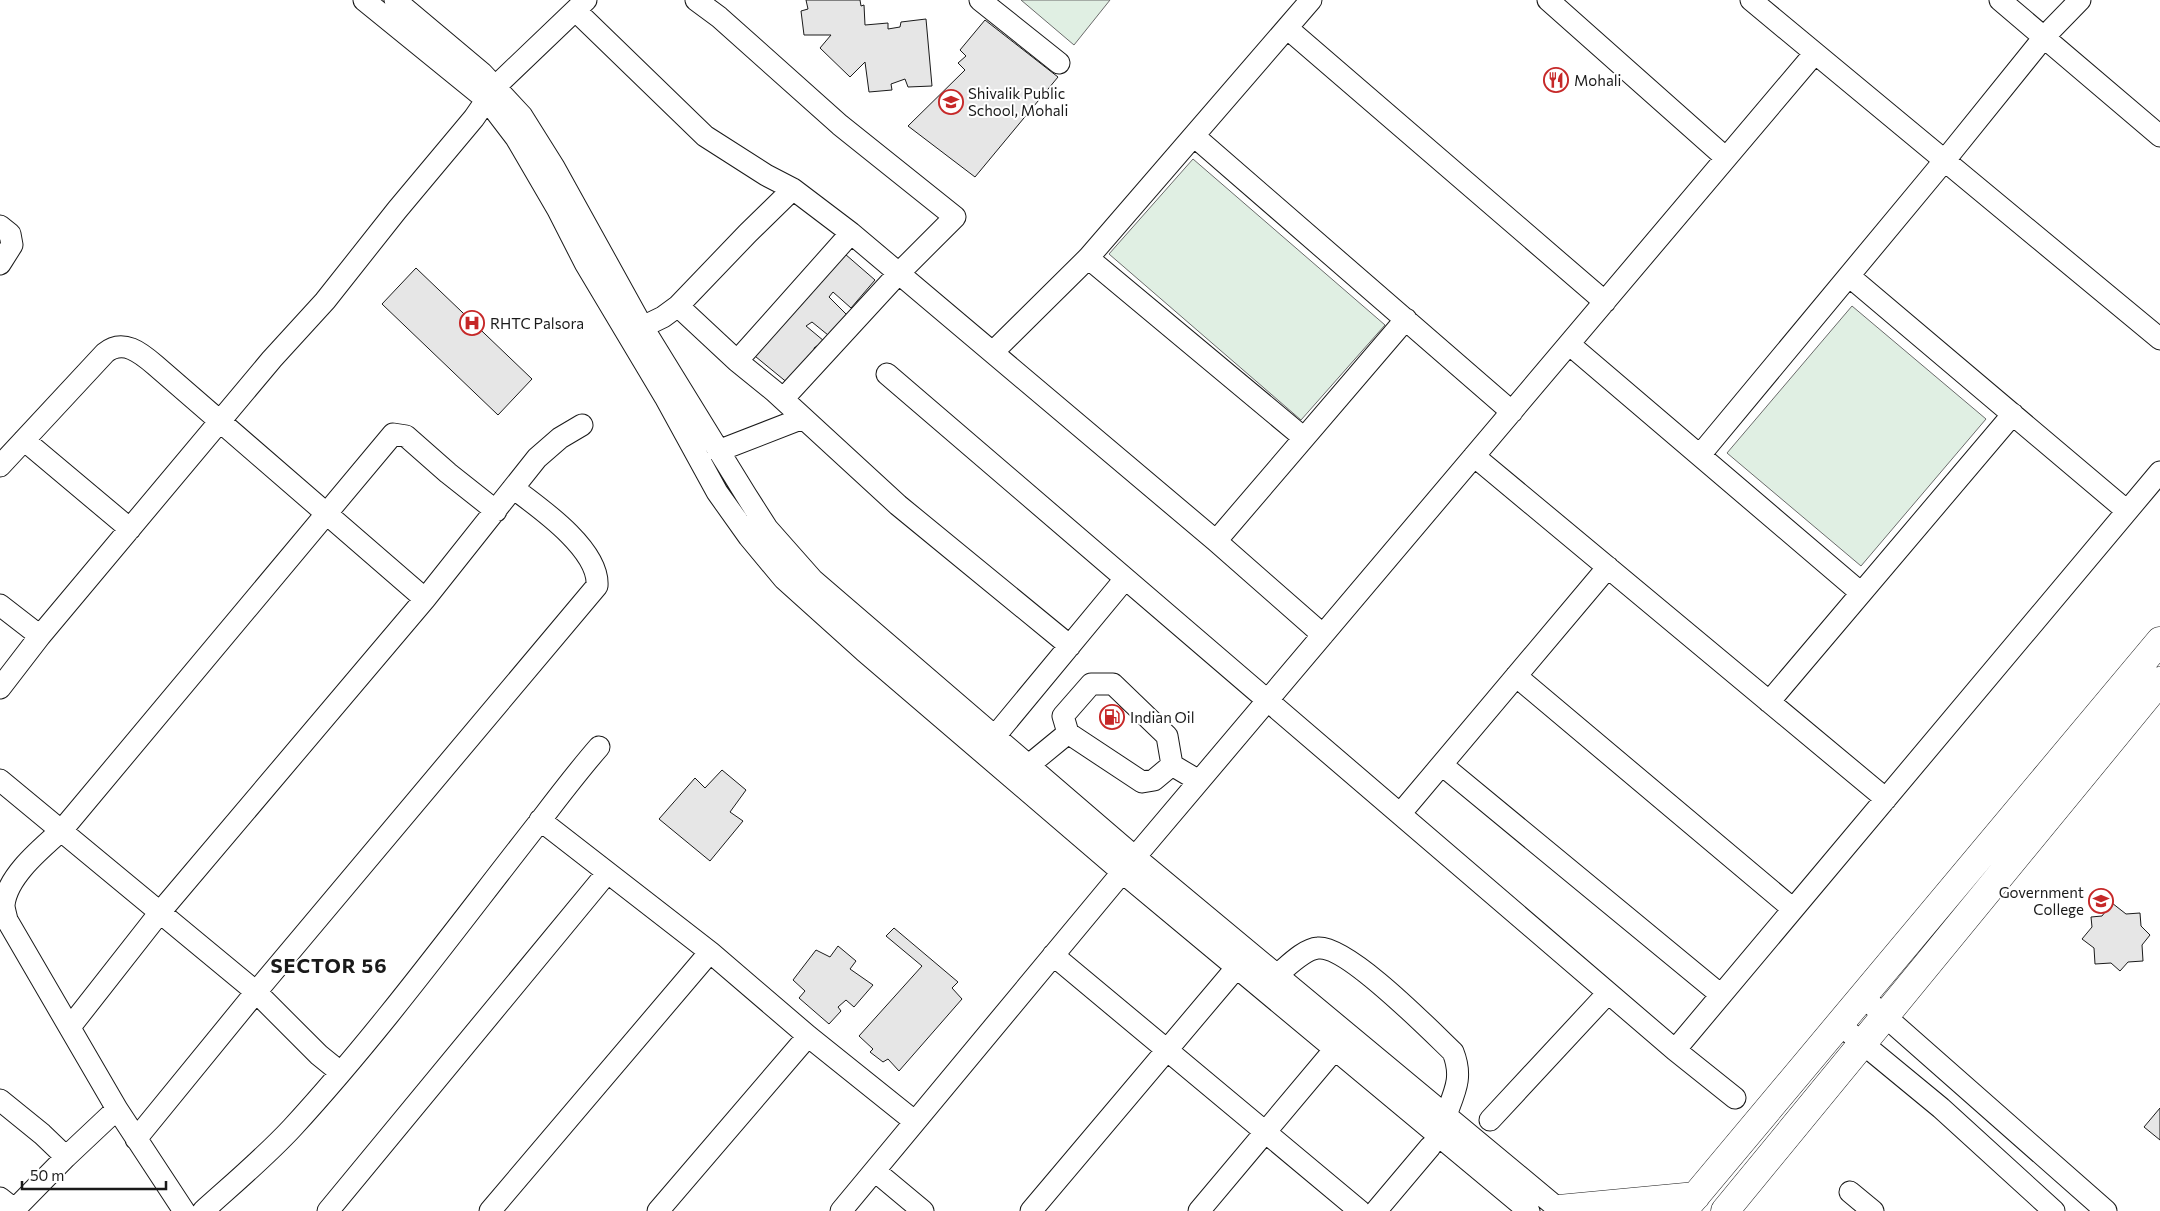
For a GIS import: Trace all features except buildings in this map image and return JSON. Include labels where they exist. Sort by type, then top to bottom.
[{"type":"highway","points":[[1560,1210],[1689,1203],[2160,640]]},
{"type":"highway","points":[[1725,1211],[2160,681]]},
{"type":"street","points":[[364,0],[491,93]]},
{"type":"street","points":[[395,0],[491,93],[516,138],[634,330],[718,451],[767,528],[813,580],[1028,765],[1128,864],[1237,967],[1529,1211]]},
{"type":"street","points":[[696,0],[718,17],[840,125],[955,216],[898,274],[782,399]]},
{"type":"street","points":[[980,0],[1059,63]]},
{"type":"street","points":[[993,352],[1088,258],[1311,0]]},
{"type":"street","points":[[1548,0],[1726,158]]},
{"type":"street","points":[[1751,0],[2160,339]]},
{"type":"street","points":[[2000,0],[2045,36],[2160,136]]},
{"type":"street","points":[[1700,455],[1945,160],[2045,36],[2080,0]]},
{"type":"street","points":[[0,688],[40,636],[272,359],[325,301],[491,93],[581,6],[705,136],[760,171],[793,189],[851,232],[898,274],[1216,541],[1323,635]]},
{"type":"street","points":[[1287,28],[1604,302]]},
{"type":"street","points":[[841,1211],[1128,864],[1815,53]]},
{"type":"street","points":[[1194,136],[1512,412]]},
{"type":"street","points":[[634,330],[663,317],[678,306],[793,189]]},
{"type":"street","points":[[0,226],[10,234],[12,245],[6,258],[0,264]]},
{"type":"street","points":[[737,361],[851,232]]},
{"type":"street","points":[[1088,258],[1304,438]]},
{"type":"street","points":[[1849,276],[2127,511]]},
{"type":"street","points":[[678,306],[898,505],[1070,646]]},
{"type":"street","points":[[1216,541],[1406,319]]},
{"type":"street","points":[[634,330],[665,397],[717,492],[749,537],[784,579],[864,651],[1128,864],[1277,975],[1560,1210]]},
{"type":"street","points":[[1569,344],[1861,593]]},
{"type":"street","points":[[0,466],[105,353],[110,349],[118,347],[133,349],[142,354],[425,599]]},
{"type":"street","points":[[887,374],[1675,1050],[1735,1098]]},
{"type":"street","points":[[1769,702],[2013,414]]},
{"type":"street","points":[[718,451],[803,418]]},
{"type":"street","points":[[70,1027],[161,911],[425,599],[537,458],[560,438],[582,425]]},
{"type":"street","points":[[177,1207],[117,1109],[7,920],[4,906],[13,882],[29,861],[62,830],[386,439],[393,434],[399,433],[406,436],[448,473],[496,511]]},
{"type":"street","points":[[24,440],[130,529]]},
{"type":"street","points":[[1474,456],[1886,799]]},
{"type":"street","points":[[1675,1050],[2160,472]]},
{"type":"street","points":[[136,1139],[256,992],[597,586],[598,576],[584,550],[540,508],[513,488]]},
{"type":"street","points":[[1400,814],[1608,567]]},
{"type":"street","points":[[995,736],[1125,579]]},
{"type":"street","points":[[0,605],[40,636]]},
{"type":"street","points":[[1516,676],[1794,909]]},
{"type":"street","points":[[1172,766],[1154,780],[1142,782],[1068,734],[1063,716],[1091,684],[1113,684],[1166,736],[1172,766],[1199,781]]},
{"type":"street","points":[[1028,765],[1068,734]]},
{"type":"street","points":[[204,1211],[292,1128],[340,1072],[569,781],[599,747]]},
{"type":"street","points":[[1442,765],[1721,995]]},
{"type":"street","points":[[0,780],[161,911],[256,992],[319,1055],[340,1072]]},
{"type":"street","points":[[540,820],[710,952],[808,1036],[914,1122]]},
{"type":"street","points":[[328,1211],[607,873]]},
{"type":"street","points":[[1277,975],[1311,950],[1320,948],[1329,950],[1370,974],[1453,1052],[1459,1077],[1446,1115]]},
{"type":"street","points":[[490,1211],[710,952]]},
{"type":"street","points":[[1053,955],[1360,1211]]},
{"type":"street","points":[[1031,1211],[1237,967]]},
{"type":"street","points":[[1490,1120],[1608,992]]},
{"type":"street","points":[[1862,996],[2106,1211]]},
{"type":"street","points":[[1839,1024],[1941,1108],[2046,1209],[2068,1178]]},
{"type":"street","points":[[658,1211],[808,1036]]},
{"type":"street","points":[[1199,1211],[1335,1049]]},
{"type":"street","points":[[0,1100],[42,1134],[66,1157]]},
{"type":"street","points":[[9,1206],[66,1157],[117,1109]]},
{"type":"street","points":[[1376,1211],[1430,1147]]},
{"type":"street","points":[[875,1171],[923,1211]]},
{"type":"street","points":[[1850,1192],[1873,1211]]},
{"type":"green space","points":[[1021,0],[1110,0],[1074,45]]},
{"type":"green space","points":[[1193,159],[1385,325],[1301,420],[1109,254]]},
{"type":"green space","points":[[1852,306],[1986,419],[1861,566],[1727,453]]},
{"type":"place","name":"Mohali","points":[[1556,80]]},
{"type":"place","name":"Shivalik Public School, Mohali","points":[[951,102]]},
{"type":"place","name":"RHTC Palsora","points":[[472,323]]},
{"type":"place","name":"Indian Oil","points":[[1112,717]]},
{"type":"place","name":"Government College","points":[[2101,901]]},
{"type":"district","name":"SECTOR 56","points":[[329,965]]}]
